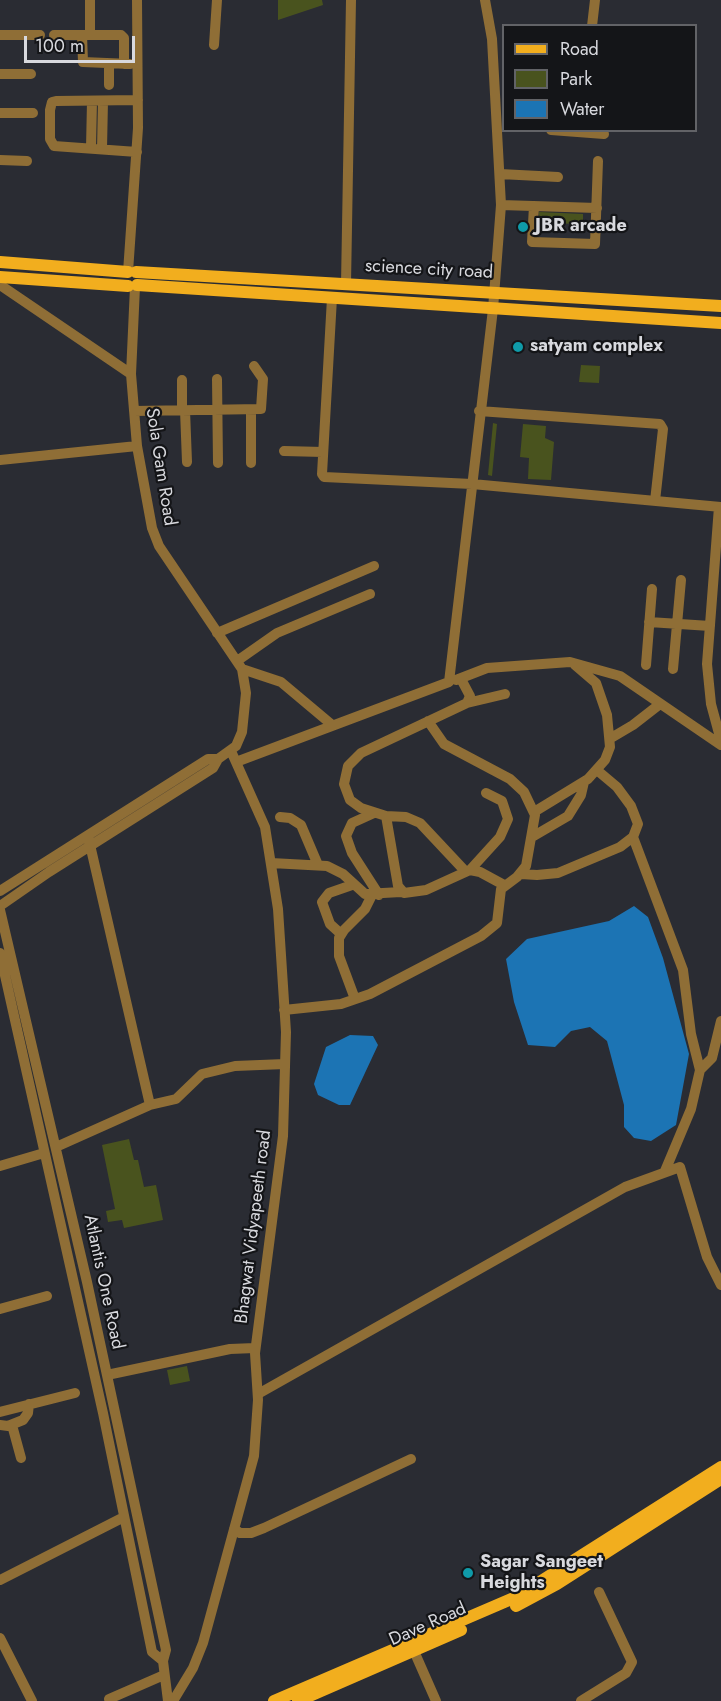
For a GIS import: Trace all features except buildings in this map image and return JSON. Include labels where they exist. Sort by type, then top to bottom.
[{"type":"main road","name":"science city road","points":[[0,262],[132,272],[721,306]]},
{"type":"main road","points":[[132,272],[140,278],[133,286]]},
{"type":"main road","points":[[0,277],[721,323]]},
{"type":"main road","points":[[274,1701],[516,1597],[721,1467]]},
{"type":"main road","name":"Dave Road","points":[[298,1701],[514,1607],[557,1584],[721,1479]]},
{"type":"street","points":[[90,0],[83,62],[138,64]]},
{"type":"street","points":[[132,272],[138,100],[137,0]]},
{"type":"street","points":[[214,45],[217,0]]},
{"type":"street","points":[[346,284],[351,0]]},
{"type":"street","points":[[449,682],[493,309],[501,205],[498,40],[485,0]]},
{"type":"street","points":[[592,24],[595,0]]},
{"type":"street","points":[[0,35],[40,34]]},
{"type":"street","points":[[54,35],[123,36],[124,64]]},
{"type":"street","points":[[109,64],[109,85]]},
{"type":"street","points":[[0,74],[32,74]]},
{"type":"street","points":[[136,152],[54,146],[50,139],[50,110],[52,102],[138,100]]},
{"type":"street","points":[[96,148],[98,101]]},
{"type":"street","points":[[0,112],[33,113]]},
{"type":"street","points":[[579,132],[604,134]]},
{"type":"street","points":[[0,160],[27,161]]},
{"type":"street","points":[[534,206],[532,242],[595,244],[598,161]]},
{"type":"street","points":[[500,174],[558,177]]},
{"type":"street","points":[[501,205],[597,208]]},
{"type":"street","points":[[0,285],[131,374]]},
{"type":"street","name":"Sola Gam Road","points":[[133,286],[131,374],[137,446],[145,497],[155,538],[240,665],[245,682],[244,717],[239,739],[231,751]]},
{"type":"street","points":[[332,298],[322,474],[324,477],[472,484],[720,507],[710,626],[708,683],[721,743]]},
{"type":"street","points":[[135,411],[251,410],[262,407],[262,379],[254,366]]},
{"type":"street","points":[[217,379],[218,463]]},
{"type":"street","points":[[182,380],[187,462]]},
{"type":"street","points":[[251,410],[251,463]]},
{"type":"street","points":[[480,411],[660,424],[663,429],[655,501]]},
{"type":"street","points":[[0,460],[137,446]]},
{"type":"street","points":[[284,451],[323,452]]},
{"type":"street","points":[[217,633],[374,566]]},
{"type":"street","points":[[674,669],[681,580]]},
{"type":"street","points":[[645,665],[652,589]]},
{"type":"street","points":[[331,724],[281,682],[240,665],[277,633],[370,594]]},
{"type":"street","points":[[650,622],[710,626]]},
{"type":"street","points":[[236,762],[331,724],[373,712],[487,669],[570,662],[620,676],[721,743]]},
{"type":"street","points":[[534,813],[598,771],[605,760],[611,738],[608,715],[596,683],[570,662]]},
{"type":"street","points":[[461,679],[470,696],[467,703]]},
{"type":"street","points":[[504,885],[480,872],[467,870],[420,823],[405,817],[386,816],[361,808],[350,800],[344,784],[348,766],[361,753],[467,703],[505,694]]},
{"type":"street","points":[[611,738],[633,725],[660,704]]},
{"type":"street","points":[[284,1010],[316,1008],[354,999],[486,932],[497,923],[501,888],[521,874],[526,866],[534,813],[518,785],[474,758],[444,744],[428,721]]},
{"type":"street","points":[[0,908],[89,841],[208,759],[218,759],[231,751]]},
{"type":"street","name":"Bhagwat Vidyapeeth road","points":[[173,1701],[193,1668],[203,1644],[254,1456],[258,1394],[255,1348],[283,1136],[284,1010],[278,909],[265,827],[231,751]]},
{"type":"street","points":[[521,874],[558,873],[620,847],[633,837],[638,824],[631,806],[617,787],[598,771]]},
{"type":"street","points":[[532,837],[568,816],[581,795],[584,782]]},
{"type":"street","points":[[271,863],[318,865],[337,870],[365,894],[401,892],[406,894],[426,890],[467,870],[500,837],[508,819],[502,801],[486,793]]},
{"type":"street","points":[[374,813],[349,826],[346,836],[352,853],[375,895]]},
{"type":"street","points":[[386,816],[401,892]]},
{"type":"street","points":[[280,817],[290,818],[301,825],[318,865]]},
{"type":"street","points":[[633,837],[683,970],[691,1034],[700,1070],[691,1109],[665,1171]]},
{"type":"street","points":[[0,891],[89,841]]},
{"type":"street","points":[[89,841],[150,1106]]},
{"type":"street","points":[[341,933],[330,924],[322,902],[329,893],[352,885]]},
{"type":"street","points":[[354,999],[339,956],[341,933],[365,909],[375,895]]},
{"type":"street","name":"Atlantis One Road","points":[[0,908],[56,1147],[166,1650],[163,1661],[168,1701]]},
{"type":"street","name":"Atlantis One Road","points":[[0,953],[152,1652],[163,1661]]},
{"type":"street","points":[[700,1070],[712,1058],[721,1021]]},
{"type":"street","points":[[56,1147],[150,1106],[176,1099],[202,1074],[235,1066],[285,1064]]},
{"type":"street","points":[[0,1166],[44,1153]]},
{"type":"street","points":[[258,1394],[625,1187],[680,1167],[707,1257],[721,1284]]},
{"type":"street","points":[[0,1309],[47,1296]]},
{"type":"street","points":[[107,1375],[230,1349],[255,1348]]},
{"type":"street","points":[[0,1412],[75,1393]]},
{"type":"street","points":[[0,1425],[12,1425],[23,1420],[28,1413],[29,1404]]},
{"type":"street","points":[[12,1425],[21,1458]]},
{"type":"street","points":[[234,1529],[240,1533],[264,1528],[411,1459]]},
{"type":"street","points":[[0,1580],[124,1517]]},
{"type":"street","points":[[581,1701],[626,1673],[632,1662],[599,1592]]},
{"type":"street","points":[[0,1638],[5,1660],[32,1701]]},
{"type":"street","points":[[414,1651],[436,1701]]},
{"type":"street","points":[[109,1700],[164,1675]]},
{"type":"green space","points":[[278,0],[322,0],[323,5],[278,20]]},
{"type":"green space","points":[[539,212],[583,214],[583,224],[539,223]]},
{"type":"green space","points":[[581,365],[600,366],[599,383],[579,382]]},
{"type":"green space","points":[[493,423],[497,424],[492,476],[488,475]]},
{"type":"green space","points":[[523,424],[546,426],[545,438],[554,442],[551,480],[528,479],[529,458],[520,457]]},
{"type":"green space","points":[[129,1139],[134,1160],[138,1160],[144,1187],[156,1185],[163,1220],[124,1228],[122,1220],[108,1222],[106,1211],[115,1209],[102,1145]]},
{"type":"green space","points":[[187,1366],[190,1381],[170,1385],[167,1370]]},
{"type":"water","points":[[634,906],[648,917],[663,958],[689,1054],[676,1125],[651,1141],[634,1138],[624,1127],[624,1105],[607,1041],[590,1027],[571,1031],[555,1047],[528,1045],[514,1002],[506,959],[527,939],[609,921]]},
{"type":"water","points":[[350,1035],[373,1036],[378,1045],[350,1105],[339,1105],[318,1095],[314,1084],[326,1047]]},
{"type":"place","name":"JBR arcade","points":[[523,227]]},
{"type":"place","name":"satyam complex","points":[[518,347]]},
{"type":"place","name":"Sagar Sangeet Heights","points":[[468,1573]]}]
